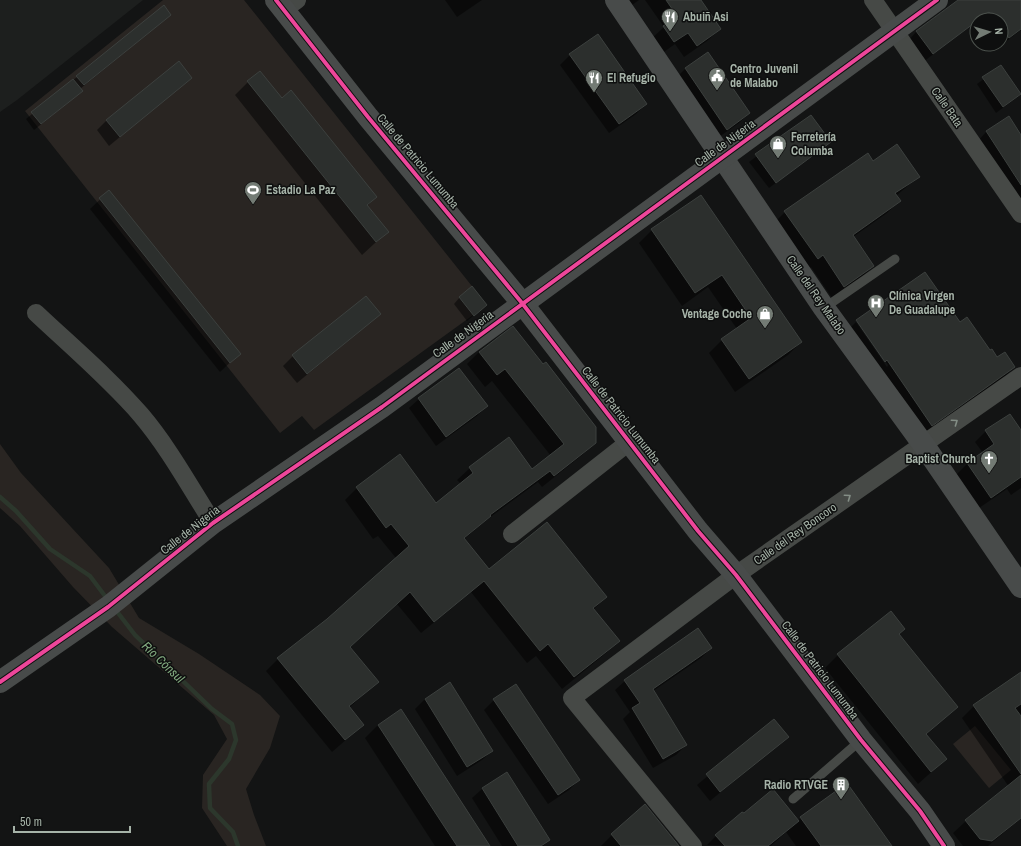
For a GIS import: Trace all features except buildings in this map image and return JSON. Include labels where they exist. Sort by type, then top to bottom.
[{"type":"street","name":"Calle del Rey Malabo","points":[[616,0],[824,308],[923,444],[1021,587]]},
{"type":"street","name":"Calle Bata","points":[[873,0],[1021,214]]},
{"type":"street","name":"Calle de Nigeria","points":[[0,682],[108,607],[213,523],[382,407],[937,0]]},
{"type":"street","name":"Calle de Patricio Lumumba","points":[[285,3],[368,117],[522,303],[698,531],[736,576],[861,740],[920,811],[944,846]]},
{"type":"street","points":[[36,313],[115,387],[141,415],[165,447],[213,523]]},
{"type":"street","name":"Calle del Rey Boncoro","points":[[693,846],[572,698],[736,576],[1021,376]]},
{"type":"street","points":[[512,534],[629,442]]},
{"type":"lane","points":[[824,308],[895,259]]},
{"type":"lane","points":[[793,799],[861,740]]},
{"type":"shaded area","points":[[0,0],[143,0],[0,112]]},
{"type":"shaded area","name":"Estadio La Paz","points":[[163,0],[244,0],[487,305],[314,430],[302,416],[280,433],[25,111]]},
{"type":"shaded area","points":[[0,444],[21,473],[109,568],[139,618],[199,654],[260,695],[280,716],[270,748],[246,789],[266,846],[227,846],[202,808],[203,775],[227,739],[214,715],[112,627],[73,587],[20,526],[0,508]]},
{"type":"shaded area","points":[[975,726],[1011,770],[989,788],[953,744]]},
{"type":"waterway","name":"Río Cónsul","points":[[0,497],[16,511],[50,549],[90,576],[108,600]]},
{"type":"waterway","name":"Río Cónsul","points":[[115,609],[135,635],[212,709],[232,724],[236,740],[229,759],[209,784],[210,808],[233,832],[238,846]]},
{"type":"cycle path","points":[[276,0],[368,117],[522,303],[698,531],[736,575],[861,740],[920,811],[944,846]]},
{"type":"cycle path","points":[[0,682],[108,607],[213,523],[382,407],[937,0]]},
{"type":"place","name":"Abuiñ Asi","points":[[670,32]]},
{"type":"place","name":"Centro Juvenil de Malabo","points":[[717,91]]},
{"type":"place","name":"El Refugio","points":[[594,93]]},
{"type":"place","name":"Ferretería Columba","points":[[778,159]]},
{"type":"place","name":"Estadio La Paz","points":[[253,205]]},
{"type":"place","name":"Clínica Virgen De Guadalupe","points":[[876,318]]},
{"type":"place","name":"Ventage Coche","points":[[765,329]]},
{"type":"place","name":"Baptist Church","points":[[989,474]]},
{"type":"place","name":"Radio RTVGE","points":[[841,800]]}]
